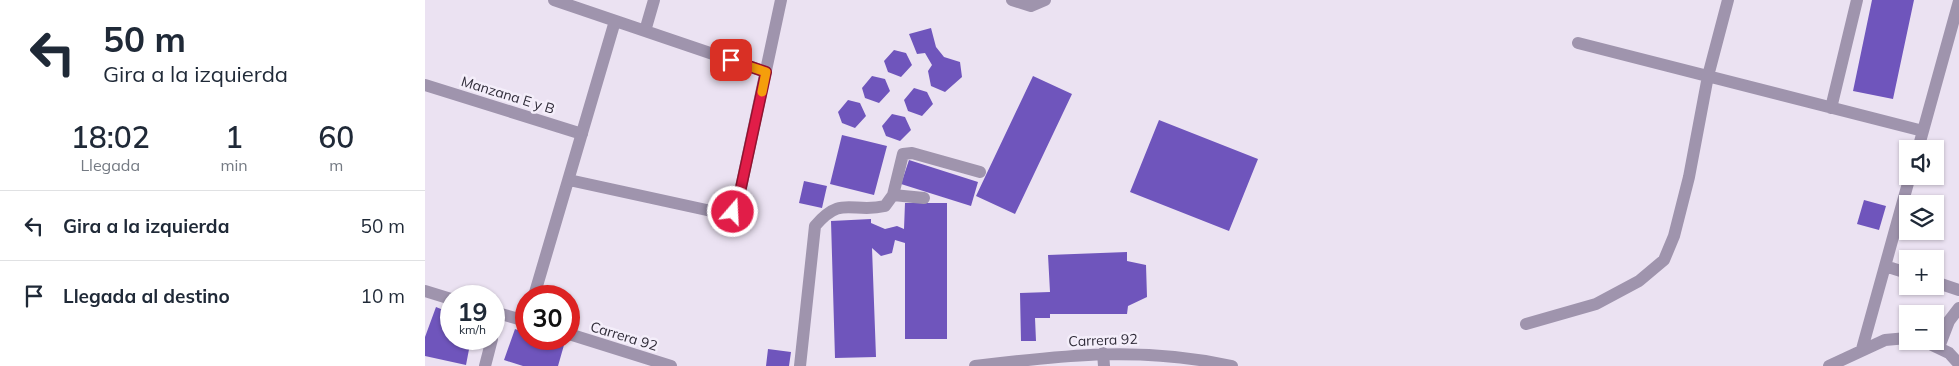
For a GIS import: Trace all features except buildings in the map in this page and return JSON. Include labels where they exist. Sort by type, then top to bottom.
[{"type":"street","points":[[554,0],[766,72]]},
{"type":"street","points":[[645,31],[654,0]]},
{"type":"street","points":[[569,180],[725,214],[733,212],[737,206],[781,0]]},
{"type":"street","points":[[1012,0],[1031,3],[1045,0]]},
{"type":"street","points":[[1526,324],[1596,304],[1639,281],[1664,260],[1674,236],[1687,186],[1708,76],[1728,0]]},
{"type":"street","points":[[1831,108],[1857,0]]},
{"type":"street","points":[[1920,140],[1959,1]]},
{"type":"street","points":[[537,285],[615,21]]},
{"type":"street","points":[[1578,43],[1923,131]]},
{"type":"street","name":"Manzana E y B","points":[[425,85],[582,134]]},
{"type":"street","points":[[800,366],[815,226],[826,213],[839,206],[875,208],[885,206],[893,195],[903,154],[912,153],[980,172]]},
{"type":"street","points":[[1862,349],[1908,185]]},
{"type":"street","points":[[893,195],[924,198]]},
{"type":"street","points":[[1885,266],[1899,270]]},
{"type":"street","points":[[1944,285],[1959,290]]},
{"type":"street","points":[[425,291],[440,296]]},
{"type":"street","points":[[1959,308],[1949,321],[1944,350],[1959,364]]},
{"type":"street","name":"Carrera 92","points":[[580,337],[671,366]]},
{"type":"street","points":[[1829,366],[1862,349],[1885,340],[1899,339]]},
{"type":"street","points":[[485,366],[489,350]]},
{"type":"street","name":"Carrera 92","points":[[975,366],[1104,360],[1133,353],[1232,366]]},
{"type":"slow traffic","points":[[751,67],[766,72],[762,92]]},
{"type":"route","points":[[731,60],[766,72],[737,206],[733,212]]}]
